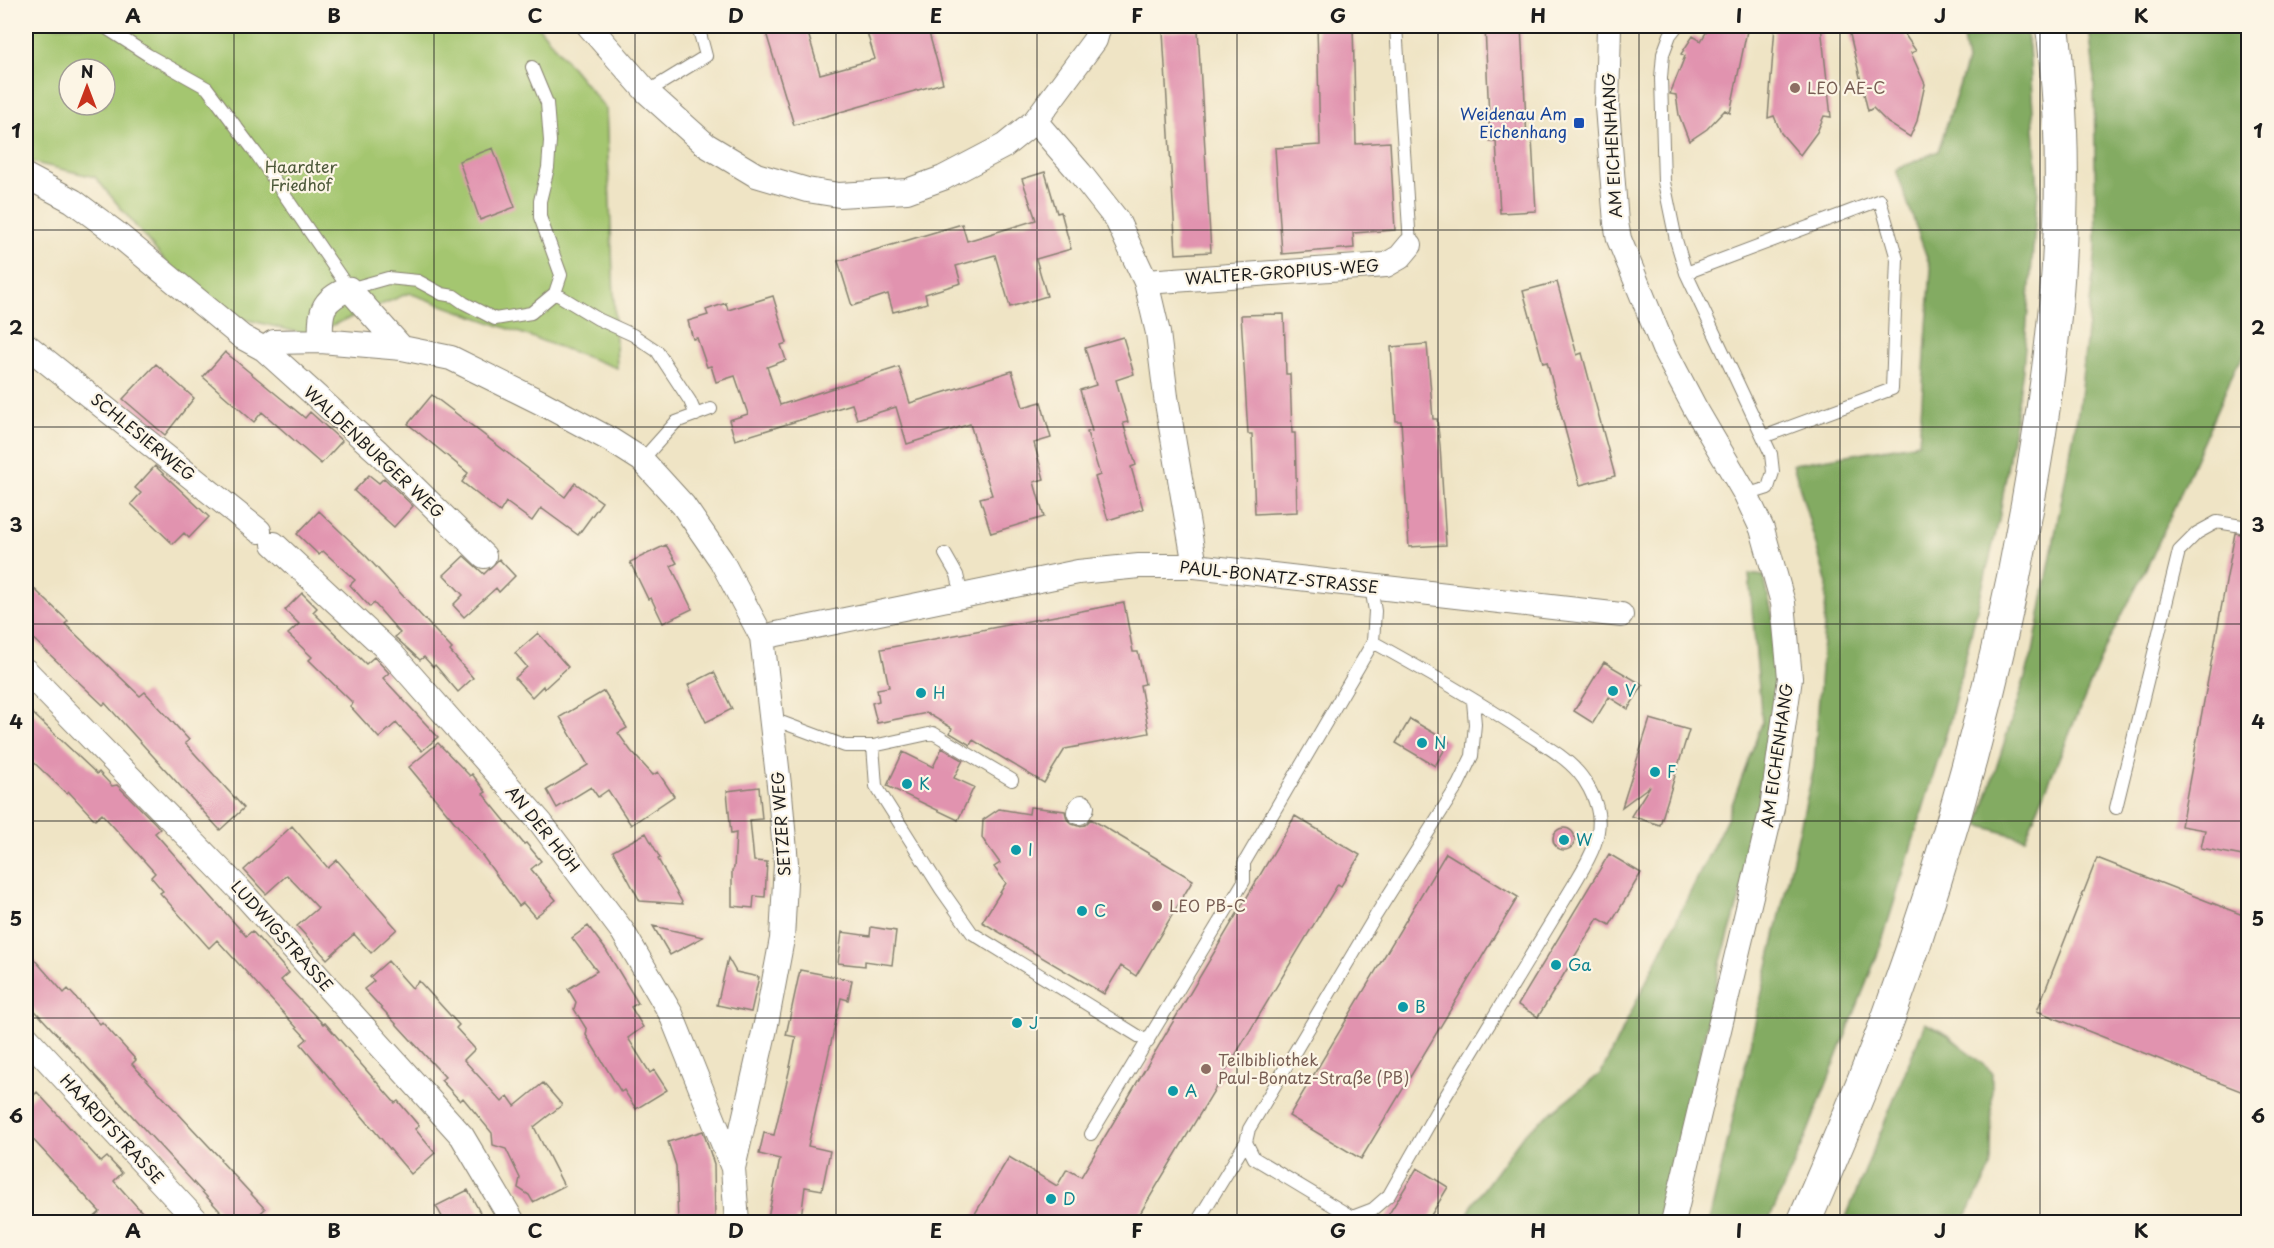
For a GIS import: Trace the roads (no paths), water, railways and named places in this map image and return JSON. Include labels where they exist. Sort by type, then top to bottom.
[{"type":"main road","points":[[1804,1222],[1848,1122],[1889,1015],[1939,867],[1986,705],[2018,557],[2039,447],[2056,307],[2062,142],[2052,26]]},
{"type":"street","points":[[588,26],[647,92],[706,145],[756,175],[807,190],[839,195],[908,191],[943,178],[1005,146],[1035,121],[1095,40],[1099,26]]},
{"type":"street","name":"AM EICHENHANG","points":[[1609,26],[1607,107],[1619,238],[1664,349],[1695,408],[1746,495],[1762,530],[1783,603],[1790,678],[1772,808],[1673,1222]]},
{"type":"street","points":[[1035,121],[1117,220],[1146,282],[1158,333],[1166,397],[1195,566]]},
{"type":"street","name":"WALDENBURGER WEG","points":[[26,176],[73,201],[116,233],[243,337],[264,349],[378,452],[484,556]]},
{"type":"street","name":"WALTER-GROPIUS-WEG","points":[[1146,282],[1386,265],[1400,257],[1410,245]]},
{"type":"street","points":[[321,341],[320,319],[325,303],[336,294],[349,289],[402,348]]},
{"type":"street","points":[[264,349],[274,342],[321,341],[402,348],[451,358],[542,403],[609,439],[642,460]]},
{"type":"street","name":"SCHLESIERWEG","points":[[26,345],[266,538]]},
{"type":"street","name":"SETZER WEG","points":[[642,460],[683,505],[721,560],[762,637],[786,863],[782,939],[766,1024],[733,1168],[737,1222]]},
{"type":"street","name":"AN DER HÖH","points":[[266,538],[391,653],[541,823],[623,932],[671,1014],[733,1168]]},
{"type":"street","name":"PAUL-BONATZ-STRASSE","points":[[762,637],[1078,572],[1139,566],[1195,566],[1621,615]]},
{"type":"street","name":"LUDWIGSTRASSE","points":[[26,671],[239,889],[462,1136],[513,1222]]},
{"type":"street","name":"HAARDTSTRASSE","points":[[26,1037],[198,1222]]},
{"type":"lane","points":[[103,26],[148,55],[207,88],[255,152],[349,289],[388,278],[418,281],[442,294],[454,296],[495,319],[531,313],[555,293],[561,275],[540,217],[540,201],[548,168],[550,141],[547,103],[532,68]]},
{"type":"lane","points":[[647,92],[706,56],[698,26]]},
{"type":"lane","points":[[1396,26],[1410,245]]},
{"type":"lane","points":[[1677,26],[1670,35],[1663,54],[1661,78],[1664,170],[1676,240],[1686,273],[1771,454],[1773,472],[1767,488],[1746,495]]},
{"type":"lane","points":[[1686,273],[1880,200],[1897,259],[1892,389],[1763,437]]},
{"type":"lane","points":[[555,293],[598,319],[633,335],[657,351],[690,401],[696,415]]},
{"type":"lane","points":[[642,460],[676,422],[711,409]]},
{"type":"lane","points":[[2116,808],[2179,551],[2197,533],[2217,522],[2248,528]]},
{"type":"lane","points":[[945,554],[957,575],[962,596]]},
{"type":"lane","points":[[1091,1134],[1244,882],[1244,863],[1373,642],[1375,611],[1371,587]]},
{"type":"lane","points":[[1246,1142],[1254,1158],[1350,1220],[1373,1209],[1389,1195],[1576,881],[1590,856],[1599,829],[1597,809],[1591,792],[1578,772],[1556,753],[1473,700],[1373,642]]},
{"type":"lane","points":[[1197,1222],[1246,1142],[1249,1129],[1298,1045],[1382,905],[1458,785],[1472,756],[1475,724],[1473,700]]},
{"type":"lane","points":[[772,719],[845,746],[873,746],[933,733],[1012,780]]},
{"type":"lane","points":[[873,746],[876,786],[941,889],[972,933],[1148,1041]]},
{"type":"place","name":"LEO AE-C","points":[[1795,88]]},
{"type":"place","name":"Weidenau Am Eichenhang","points":[[1579,123]]},
{"type":"place","name":"V","points":[[1613,691]]},
{"type":"place","name":"H","points":[[921,693]]},
{"type":"place","name":"N","points":[[1422,743]]},
{"type":"place","name":"F","points":[[1655,772]]},
{"type":"place","name":"K","points":[[907,784]]},
{"type":"place","name":"W","points":[[1564,840]]},
{"type":"place","name":"I","points":[[1016,850]]},
{"type":"place","name":"LEO PB-C","points":[[1157,906]]},
{"type":"place","name":"C","points":[[1082,911]]},
{"type":"place","name":"Ga","points":[[1556,965]]},
{"type":"place","name":"B","points":[[1403,1007]]},
{"type":"place","name":"J","points":[[1017,1023]]},
{"type":"place","name":"Teilbibliothek Paul-Bonatz-Straße (PB)","points":[[1206,1069]]},
{"type":"place","name":"A","points":[[1173,1091]]},
{"type":"place","name":"D","points":[[1051,1199]]},
{"type":"park label","name":"Haardter Friedhof","points":[[301,176]]}]
